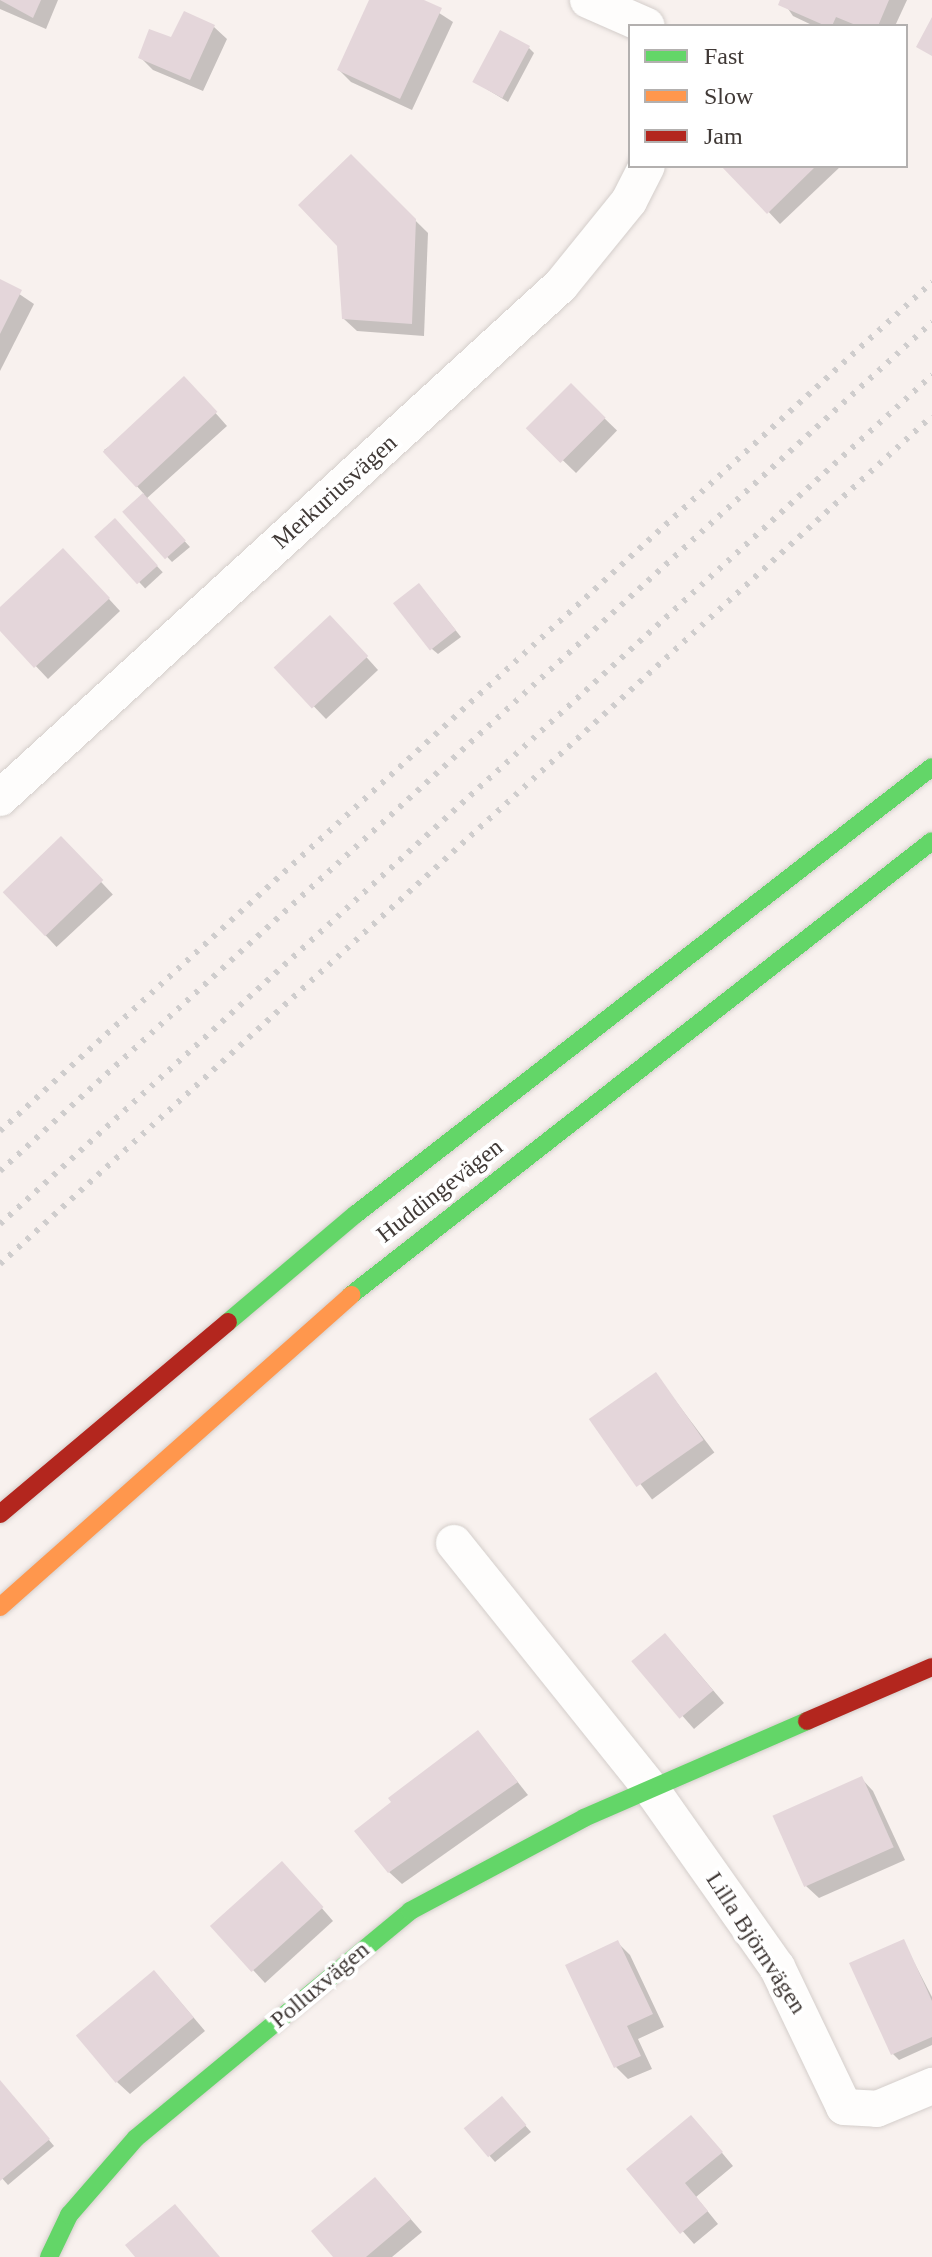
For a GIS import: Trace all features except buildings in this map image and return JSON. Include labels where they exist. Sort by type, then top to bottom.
[{"type":"main road","name":"Huddingevägen","points":[[0,1514],[356,1214],[932,767]]},
{"type":"main road","name":"Huddingevägen","points":[[0,1607],[396,1255],[932,841]]},
{"type":"main road","name":"Polluxvägen","points":[[49,2257],[69,2215],[136,2138],[410,1911],[465,1877],[652,1790],[932,1667]]},
{"type":"street","points":[[588,0],[642,24]]},
{"type":"street","name":"Merkuriusvägen","points":[[0,798],[561,285],[629,201],[646,168]]},
{"type":"street","points":[[454,1543],[652,1790]]},
{"type":"street","name":"Lilla Björnvägen","points":[[652,1790],[777,1967],[844,2107],[877,2109],[932,2086]]},
{"type":"railway","points":[[0,1131],[932,282]]},
{"type":"railway","points":[[0,1171],[932,322]]},
{"type":"railway","points":[[0,1224],[932,375]]},
{"type":"railway","points":[[0,1264],[932,416]]},
{"type":"traffic: fast","points":[[228,1322],[356,1214],[932,767]]},
{"type":"traffic: fast","points":[[351,1295],[932,841]]},
{"type":"traffic: fast","points":[[49,2257],[69,2215],[136,2138],[410,1911],[584,1818],[807,1721]]},
{"type":"traffic: slow","points":[[0,1607],[351,1295]]},
{"type":"traffic: jam","points":[[0,1514],[228,1322]]},
{"type":"traffic: jam","points":[[807,1721],[932,1667]]}]
